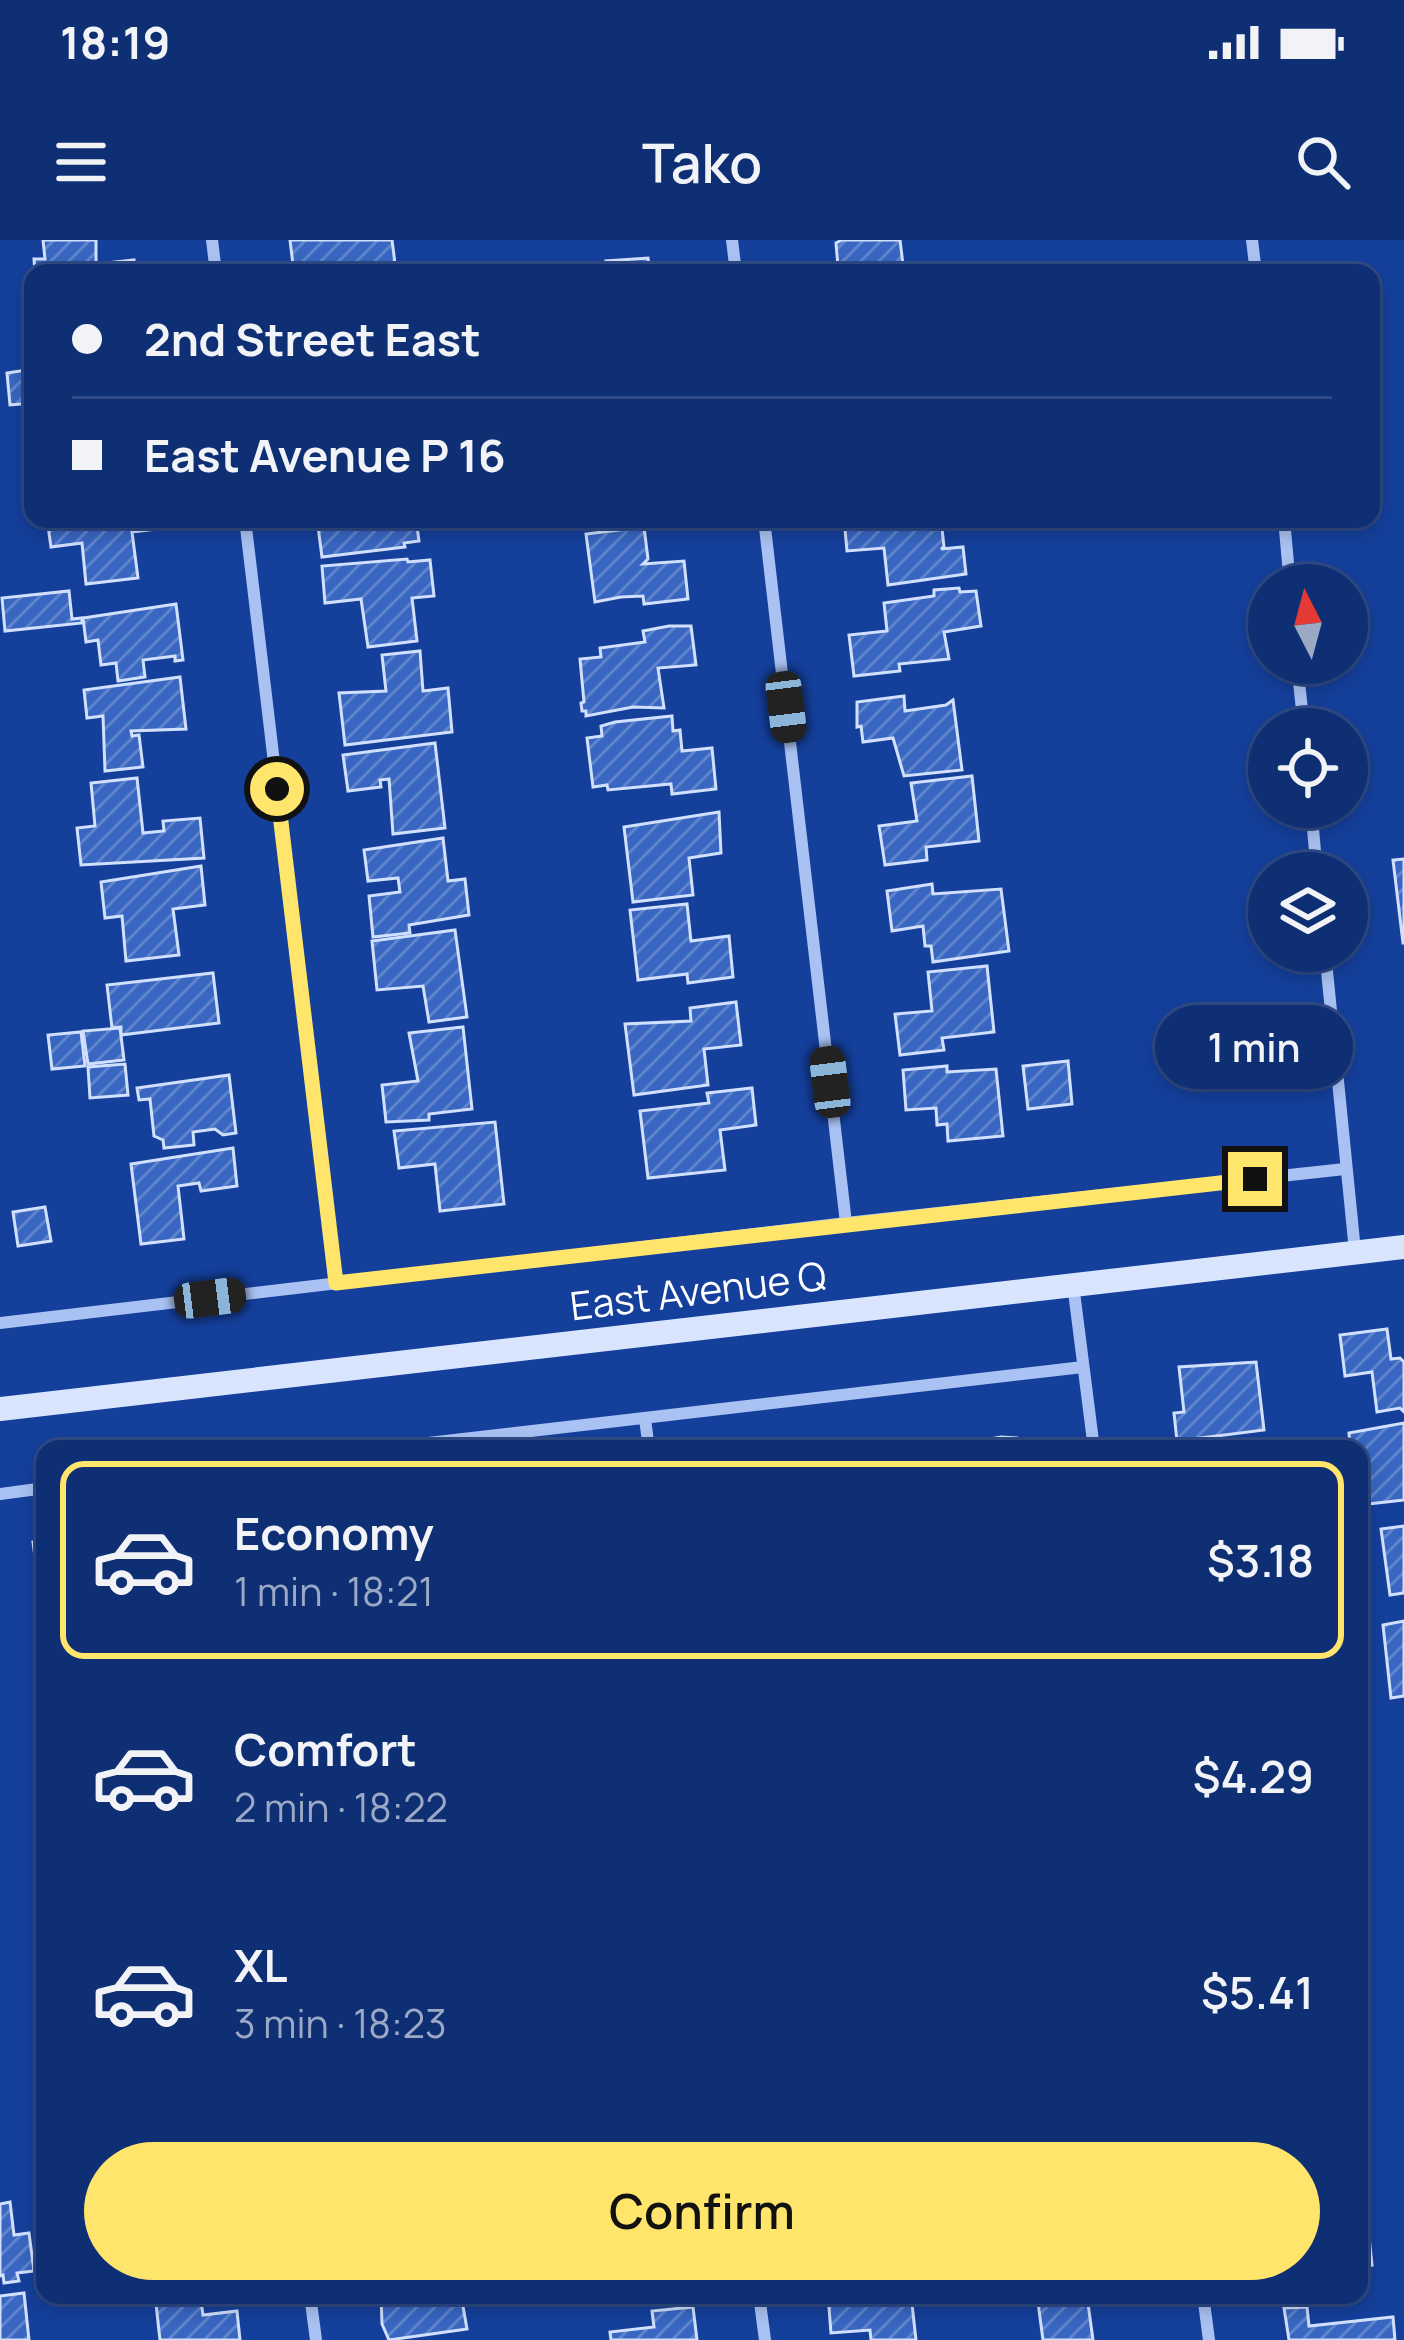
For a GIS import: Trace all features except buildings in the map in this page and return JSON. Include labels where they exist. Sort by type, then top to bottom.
[{"type":"street","points":[[246,528],[336,1283]]},
{"type":"street","points":[[765,528],[846,1223]]},
{"type":"street","points":[[1284,528],[1288,564]]},
{"type":"street","points":[[1327,972],[1355,1251]]},
{"type":"street","points":[[0,1323],[1345,1169]]},
{"type":"street","name":"East Avenue Q","points":[[0,1409],[1404,1247]]},
{"type":"street","points":[[1073,1284],[1093,1440]]},
{"type":"street","points":[[457,1440],[1083,1367]]},
{"type":"street","points":[[645,1419],[648,1440]]},
{"type":"street","points":[[0,1494],[36,1489]]},
{"type":"street","points":[[311,2304],[316,2340]]},
{"type":"street","points":[[760,2304],[765,2340]]},
{"type":"street","points":[[1204,2304],[1208,2340]]},
{"type":"route","points":[[277,789],[336,1283],[1255,1179]]}]
